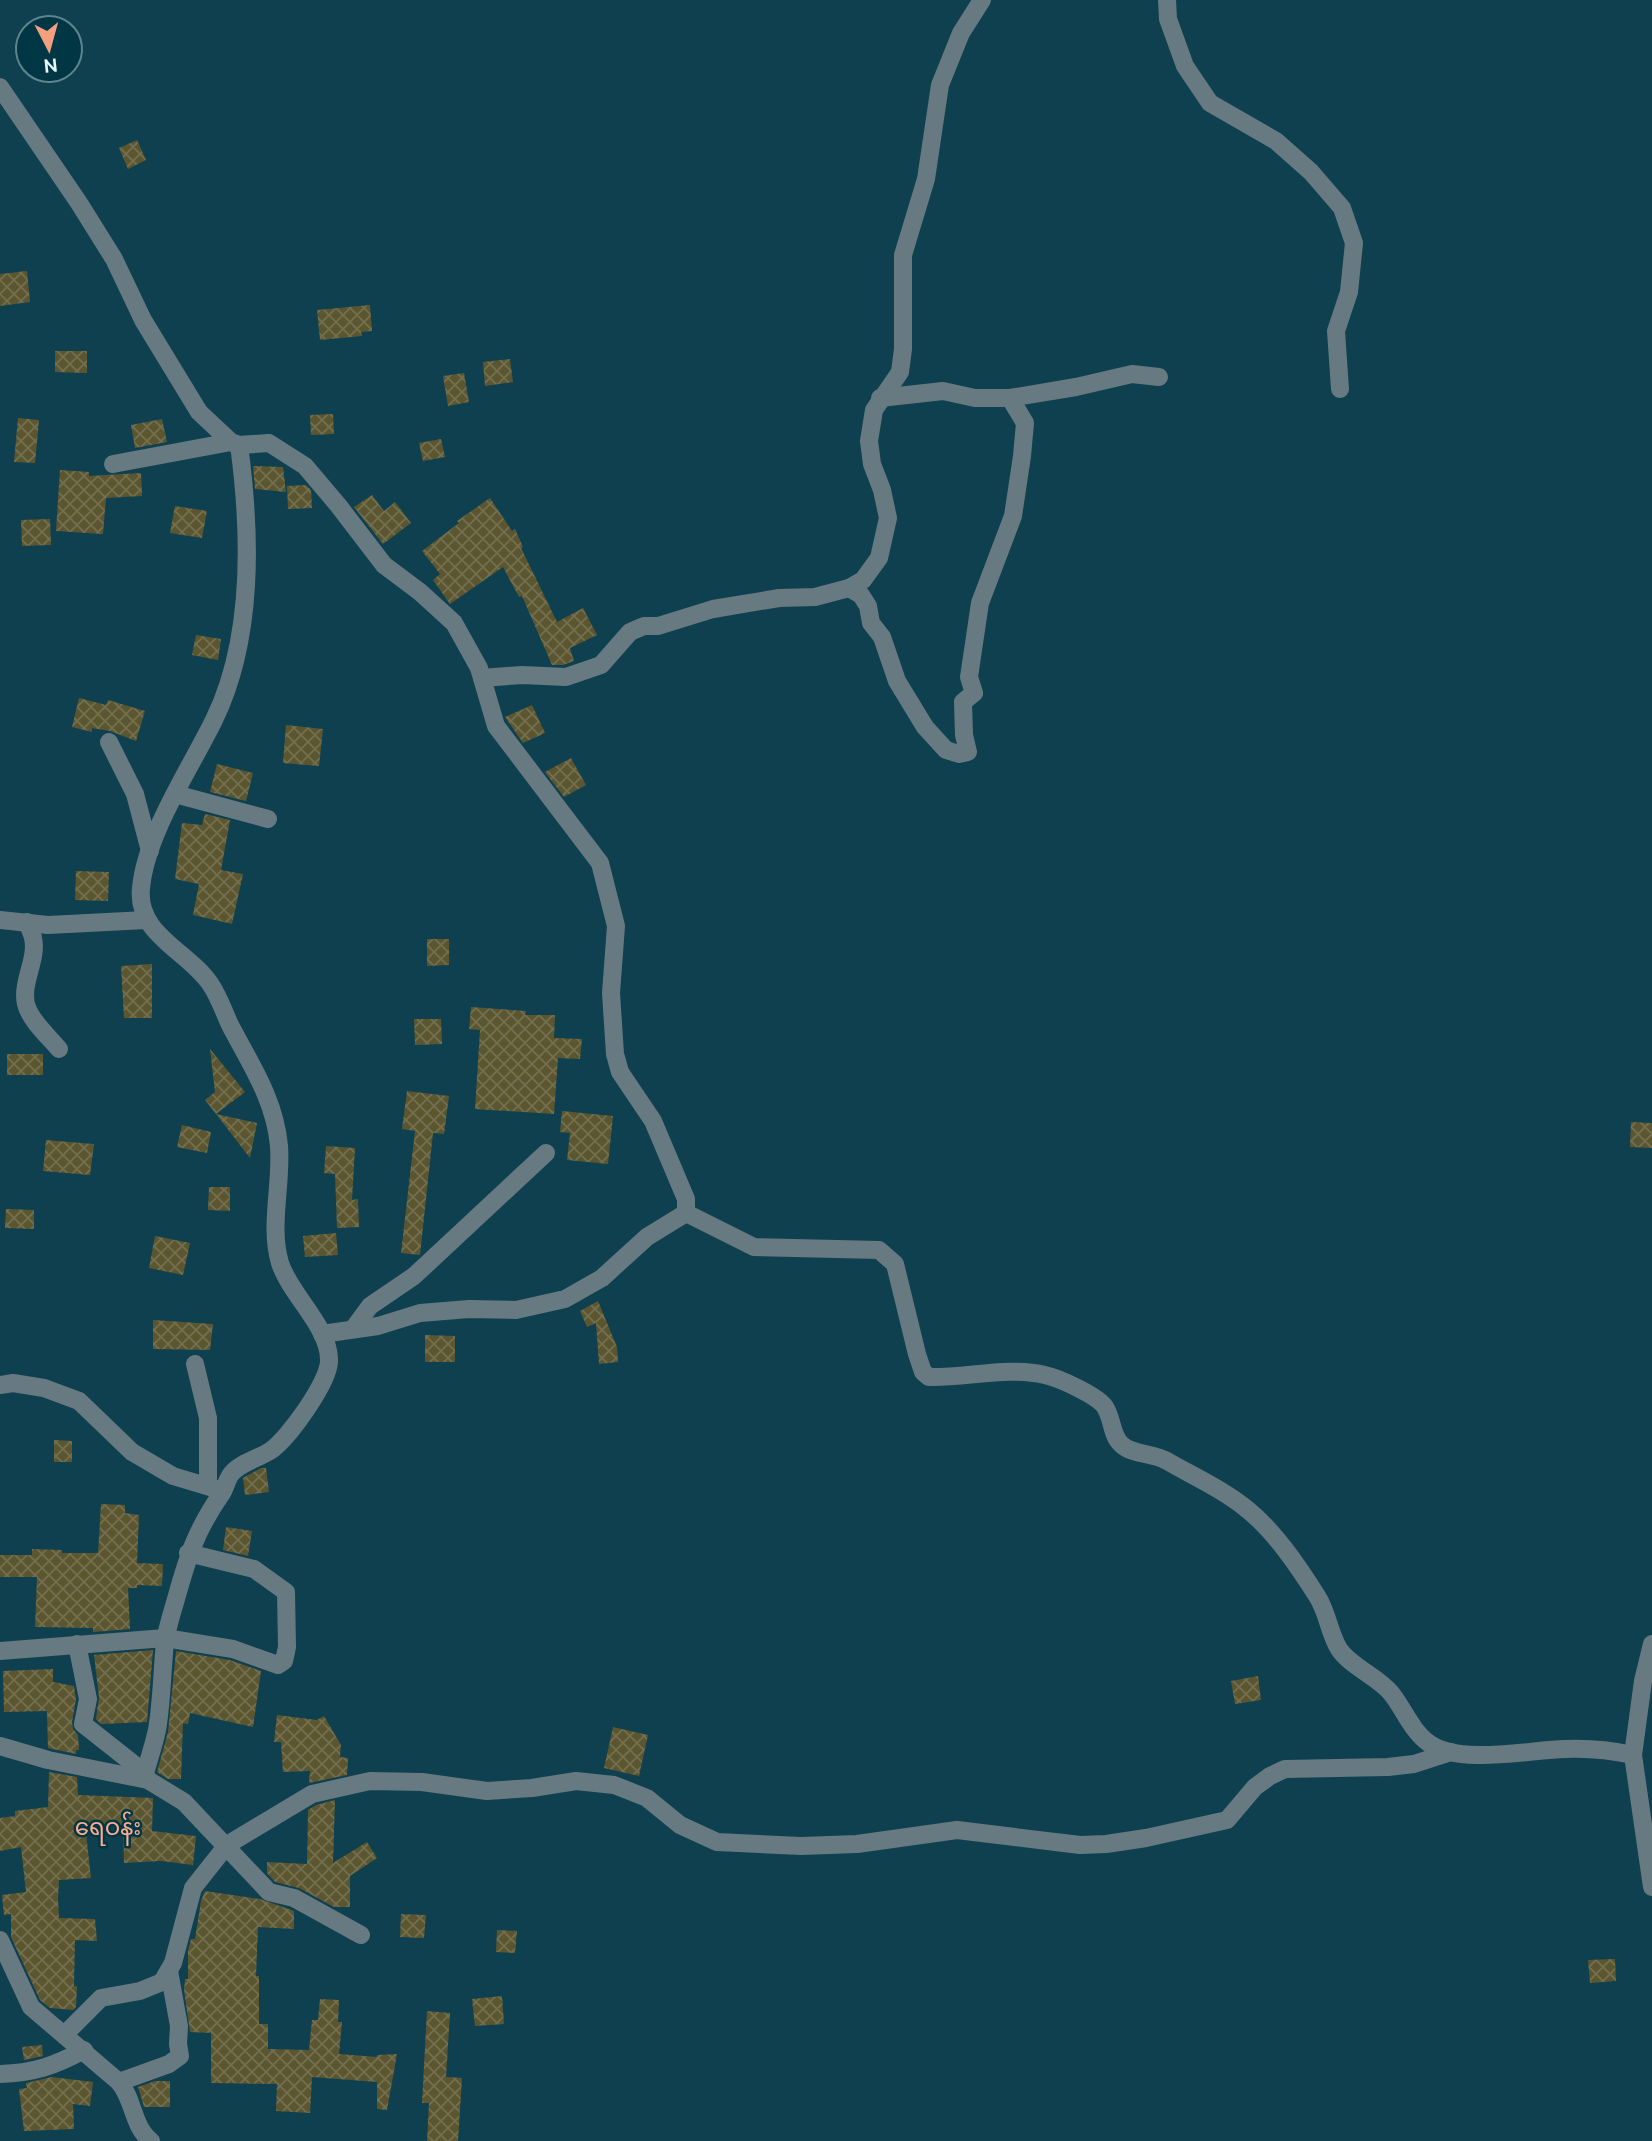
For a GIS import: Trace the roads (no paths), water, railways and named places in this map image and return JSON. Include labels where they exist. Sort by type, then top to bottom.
[{"type":"street","points":[[482,678],[522,675],[566,677],[601,665],[629,632],[644,626],[658,626],[713,609],[779,598],[815,597],[849,588],[863,580],[880,558],[888,519],[882,490],[872,464],[869,441],[874,410],[900,372],[903,349],[903,255],[926,179],[940,85],[961,33],[982,0]]},
{"type":"street","points":[[1167,0],[1168,19],[1185,66],[1210,103],[1276,141],[1311,172],[1342,208],[1354,243],[1349,292],[1336,331],[1339,389]]},
{"type":"street","points":[[0,87],[114,259],[144,320],[199,412],[235,444],[245,489],[246,587],[241,634],[232,670],[215,718],[175,794],[150,851],[140,890],[146,920],[159,938],[183,954],[211,985],[273,1108],[279,1146],[275,1231],[280,1265],[322,1335],[327,1345],[330,1364],[316,1396],[273,1449],[233,1471],[216,1488]]},
{"type":"street","points":[[880,398],[943,391],[975,398],[1010,398],[1132,374],[1159,377]]},
{"type":"street","points":[[849,588],[861,595],[868,606],[871,623],[882,638],[897,681],[925,727],[947,750],[959,754],[968,752],[964,735],[963,702],[974,693],[969,677],[981,603],[1013,516],[1022,456],[1025,424],[1010,398]]},
{"type":"street","points":[[113,464],[235,444],[269,443],[305,466],[384,565],[421,592],[454,624],[480,668],[496,726],[600,863],[616,926],[611,993],[615,1054],[620,1072],[653,1121],[686,1199],[686,1213]]},
{"type":"street","points":[[109,742],[135,794],[150,851]]},
{"type":"street","points":[[175,794],[268,818]]},
{"type":"street","points":[[0,920],[48,925],[146,920]]},
{"type":"street","points":[[27,922],[34,939],[34,949],[26,989],[26,1005],[59,1049]]},
{"type":"street","points":[[352,1329],[370,1306],[414,1276],[546,1153]]},
{"type":"street","points":[[322,1335],[378,1326],[420,1313],[469,1309],[516,1310],[565,1299],[602,1278],[647,1237],[686,1213]]},
{"type":"street","points":[[686,1213],[754,1247],[879,1250],[895,1264],[917,1354],[923,1372],[929,1377],[1018,1372],[1046,1375],[1084,1392],[1104,1405],[1115,1436],[1124,1447],[1158,1456],[1228,1496],[1265,1526],[1322,1603],[1340,1651],[1375,1676],[1429,1743],[1451,1752],[1478,1754],[1605,1748],[1633,1755]]},
{"type":"street","points":[[147,1776],[157,1730],[165,1638],[188,1553],[213,1503],[216,1488],[208,1418],[195,1364]]},
{"type":"street","points":[[0,1385],[13,1383],[44,1388],[79,1401],[132,1452],[173,1476],[216,1488]]},
{"type":"street","points":[[0,1651],[165,1638],[233,1649],[278,1665],[284,1661],[287,1647],[286,1592],[254,1569],[188,1553]]},
{"type":"street","points":[[77,1644],[88,1699],[83,1724],[184,1802],[269,1892],[294,1898],[361,1935]]},
{"type":"street","points":[[1652,1644],[1643,1681],[1633,1755],[1652,1887]]},
{"type":"street","points":[[0,1746],[48,1760],[147,1776]]},
{"type":"street","points":[[65,2034],[101,1998],[140,1991],[162,1982],[173,1964],[193,1888],[227,1845],[312,1794],[370,1781],[422,1782],[487,1791],[576,1781],[614,1785],[647,1798],[680,1825],[717,1842],[801,1846],[857,1844],[957,1830],[1080,1846],[1189,1830],[1227,1820],[1255,1787],[1285,1769],[1388,1767],[1415,1764],[1451,1752]]},
{"type":"street","points":[[2,1949],[32,2007],[127,2090],[134,2116],[145,2136],[151,2141]]},
{"type":"street","points":[[119,2082],[169,2064],[180,2056],[179,2026],[169,1971]]},
{"type":"street","points":[[0,2074],[25,2073],[54,2066],[84,2050]]},
{"type":"district","name":"ရေဝန်း","points":[[108,1826]]}]
